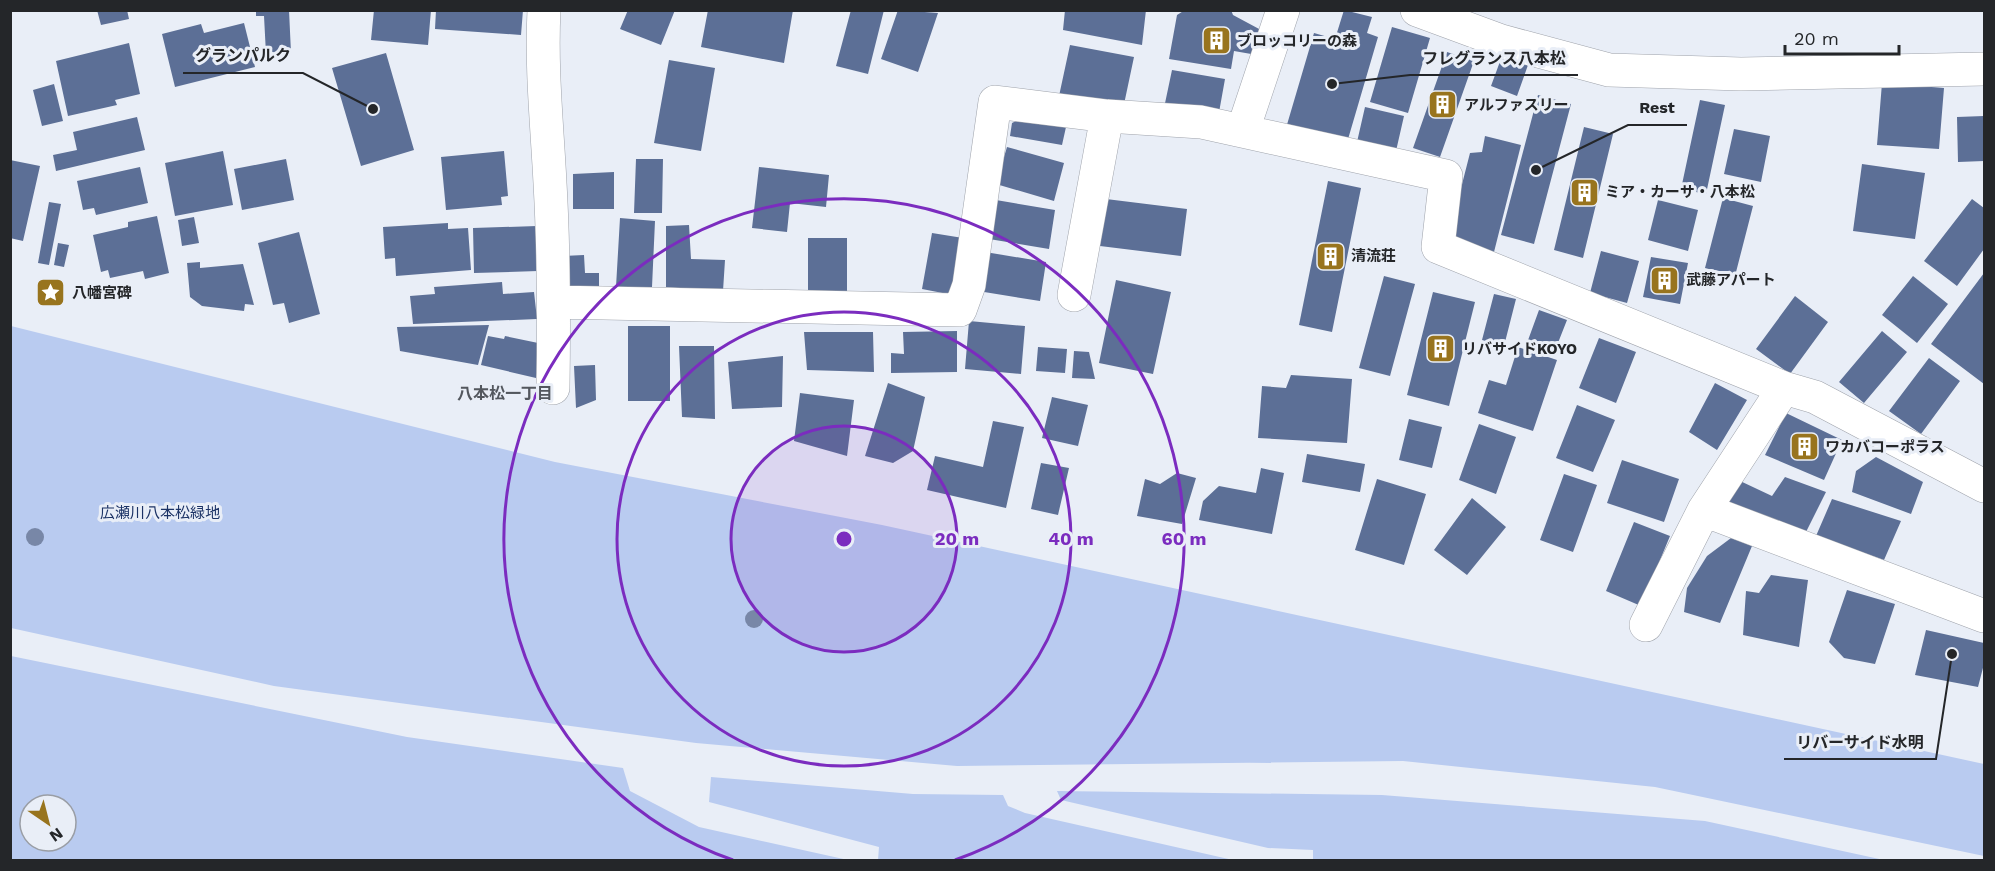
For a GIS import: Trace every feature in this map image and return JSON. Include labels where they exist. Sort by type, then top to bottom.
[{"type":"street","points":[[544,10],[542,52],[554,302],[553,388]]},
{"type":"street","points":[[1243,130],[1283,10]]},
{"type":"street","points":[[1417,10],[1501,41],[1609,70],[1741,74],[1984,69]]},
{"type":"street","points":[[554,302],[960,310],[969,285],[995,102],[1107,116],[1201,122],[1446,176],[1437,247],[1784,388],[1815,398],[1984,486]]},
{"type":"street","points":[[1074,295],[1107,116]]},
{"type":"street","points":[[1646,625],[1704,510],[1784,388]]},
{"type":"street","points":[[1704,510],[1984,616]]},
{"type":"green space","name":"広瀬川八本松緑地","points":[[11,326],[555,462],[882,525],[1984,764],[1984,856],[1655,787],[1403,761],[957,766],[696,743],[274,686],[11,628]]},
{"type":"green space","points":[[11,656],[407,737],[623,768],[630,791],[699,827],[848,860],[11,860]]},
{"type":"green space","points":[[711,777],[913,794],[1003,795],[1008,806],[1025,813],[1233,860],[878,860],[879,847],[709,802]]},
{"type":"green space","points":[[1057,791],[1382,795],[1705,821],[1884,860],[1313,860],[1313,850],[1268,848],[1061,800]]},
{"type":"building","points":[[97,10],[127,10],[129,19],[101,25]]},
{"type":"building","points":[[256,10],[289,10],[291,53],[266,54],[264,16],[256,16]]},
{"type":"building","points":[[374,10],[431,10],[428,45],[371,40]]},
{"type":"building","points":[[436,10],[523,10],[521,35],[435,29]]},
{"type":"building","points":[[628,10],[675,10],[661,45],[620,29]]},
{"type":"building","points":[[708,10],[793,10],[784,63],[701,47]]},
{"type":"building","points":[[851,10],[884,10],[868,74],[836,66]]},
{"type":"building","points":[[898,10],[938,13],[918,72],[881,59]]},
{"type":"building","points":[[1065,10],[1146,10],[1142,45],[1063,30]]},
{"type":"building","name":"ブロッコリーの森","points":[[1185,10],[1231,10],[1233,15],[1261,30],[1257,55],[1234,51],[1231,69],[1169,59],[1177,15]]},
{"type":"building","points":[[1344,10],[1372,17],[1367,33],[1378,37],[1346,146],[1286,128],[1314,33],[1335,39]]},
{"type":"building","points":[[244,23],[255,67],[175,87],[162,34],[201,24],[204,33]]},
{"type":"building","points":[[1392,27],[1430,38],[1408,113],[1370,102]]},
{"type":"building","points":[[129,43],[140,94],[115,100],[117,105],[68,116],[56,61]]},
{"type":"building","points":[[1070,45],[1134,57],[1123,109],[1059,96]]},
{"type":"building","name":"アルファスリー","points":[[1447,52],[1474,61],[1440,157],[1413,148]]},
{"type":"building","points":[[386,53],[414,150],[361,166],[332,68]]},
{"type":"building","points":[[1502,56],[1528,65],[1517,96],[1491,86]]},
{"type":"building","points":[[669,60],[715,68],[701,151],[654,143]]},
{"type":"building","points":[[1172,70],[1225,79],[1218,118],[1164,108]]},
{"type":"building","points":[[1882,83],[1944,88],[1939,149],[1877,145]]},
{"type":"building","points":[[54,84],[63,121],[42,126],[33,90]]},
{"type":"building","points":[[1538,95],[1571,104],[1534,244],[1501,235]]},
{"type":"building","points":[[1700,100],[1725,105],[1706,194],[1681,189]]},
{"type":"building","points":[[1365,107],[1404,116],[1396,151],[1357,142]]},
{"type":"building","points":[[1984,116],[1984,161],[1958,162],[1957,117]]},
{"type":"building","points":[[137,117],[145,150],[56,171],[53,155],[77,150],[73,132]]},
{"type":"building","points":[[1018,120],[1066,127],[1062,145],[1010,136],[1012,123]]},
{"type":"building","name":"ミア・カーサ・八本松","points":[[1584,127],[1613,134],[1583,258],[1554,250]]},
{"type":"building","points":[[1734,129],[1770,136],[1761,182],[1724,174]]},
{"type":"building","points":[[1485,136],[1521,145],[1494,252],[1448,239],[1470,153],[1482,152]]},
{"type":"building","points":[[1007,147],[1064,163],[1054,201],[996,184]]},
{"type":"building","points":[[223,151],[233,205],[175,216],[165,163]]},
{"type":"building","points":[[504,151],[508,196],[501,197],[502,205],[446,210],[441,157]]},
{"type":"building","points":[[286,159],[294,200],[242,210],[234,169]]},
{"type":"building","points":[[636,159],[663,159],[662,213],[634,213]]},
{"type":"building","points":[[10,160],[40,166],[23,241],[10,238]]},
{"type":"building","points":[[1862,164],[1925,173],[1915,239],[1853,231]]},
{"type":"building","points":[[140,167],[148,203],[96,215],[94,208],[83,210],[77,181]]},
{"type":"building","points":[[759,167],[829,175],[826,207],[790,203],[787,232],[752,228]]},
{"type":"building","points":[[614,172],[614,209],[573,209],[573,174]]},
{"type":"building","name":"清流荘","points":[[1328,181],[1361,188],[1332,332],[1299,325]]},
{"type":"building","points":[[1723,198],[1753,206],[1735,276],[1705,268]]},
{"type":"building","points":[[1106,199],[1187,209],[1181,256],[1100,246]]},
{"type":"building","points":[[1972,199],[1984,208],[1984,249],[1957,286],[1924,261]]},
{"type":"building","points":[[996,200],[1055,210],[1049,249],[989,239]]},
{"type":"building","points":[[1658,200],[1698,210],[1688,251],[1648,240]]},
{"type":"building","points":[[49,202],[61,204],[49,265],[38,263]]},
{"type":"building","points":[[157,216],[169,273],[145,279],[143,271],[110,278],[108,270],[101,272],[93,235],[128,227],[128,222]]},
{"type":"building","points":[[194,217],[199,243],[182,246],[178,220]]},
{"type":"building","points":[[620,218],[655,221],[652,287],[616,287]]},
{"type":"building","points":[[448,223],[448,229],[468,228],[471,270],[396,276],[395,258],[385,259],[383,227]]},
{"type":"building","points":[[689,225],[691,259],[725,260],[723,291],[666,287],[666,226]]},
{"type":"building","points":[[537,226],[538,271],[474,273],[473,228]]},
{"type":"building","points":[[299,232],[320,314],[289,323],[284,303],[273,305],[258,243]]},
{"type":"building","points":[[932,233],[963,238],[953,295],[922,289]]},
{"type":"building","points":[[808,238],[847,238],[847,291],[808,292]]},
{"type":"building","points":[[58,243],[69,245],[64,267],[54,265]]},
{"type":"building","points":[[1601,251],[1639,261],[1627,303],[1590,293]]},
{"type":"building","points":[[985,252],[1046,262],[1040,301],[978,291]]},
{"type":"building","points":[[584,255],[585,273],[599,273],[599,289],[565,288],[563,256]]},
{"type":"building","name":"武藤アパート","points":[[1651,257],[1688,263],[1680,304],[1643,297]]},
{"type":"building","points":[[200,262],[200,268],[243,264],[254,305],[245,304],[244,311],[202,306],[190,297],[187,263]]},
{"type":"building","points":[[1984,273],[1984,384],[1931,344]]},
{"type":"building","points":[[1384,276],[1415,284],[1390,376],[1359,368]]},
{"type":"building","points":[[1913,276],[1948,304],[1917,343],[1882,315]]},
{"type":"building","points":[[1116,280],[1171,292],[1153,374],[1099,363]]},
{"type":"building","points":[[502,282],[503,294],[534,292],[537,319],[413,324],[410,296],[435,294],[434,287]]},
{"type":"building","name":"リバサイドKOYO","points":[[1433,292],[1475,302],[1449,406],[1407,395]]},
{"type":"building","points":[[1494,294],[1516,299],[1504,346],[1482,340]]},
{"type":"building","points":[[1795,296],[1828,322],[1790,374],[1756,349]]},
{"type":"building","points":[[1539,310],[1567,320],[1554,353],[1527,343]]},
{"type":"building","points":[[969,321],[1025,326],[1021,374],[965,369]]},
{"type":"building","points":[[489,325],[478,365],[400,351],[397,327]]},
{"type":"building","points":[[628,326],[670,326],[670,401],[628,401]]},
{"type":"building","points":[[957,331],[957,372],[891,373],[891,353],[904,354],[903,332]]},
{"type":"building","points":[[1882,331],[1907,352],[1864,403],[1839,382]]},
{"type":"building","points":[[804,332],[873,332],[874,372],[807,370]]},
{"type":"building","points":[[488,336],[504,339],[505,336],[543,344],[536,378],[481,365]]},
{"type":"building","points":[[1599,338],[1636,352],[1616,403],[1579,388]]},
{"type":"building","points":[[679,346],[714,346],[715,419],[682,417]]},
{"type":"building","points":[[1038,347],[1067,349],[1065,373],[1036,371]]},
{"type":"building","points":[[1518,347],[1557,360],[1533,431],[1478,413],[1489,380],[1506,385]]},
{"type":"building","points":[[1074,351],[1089,352],[1095,379],[1072,378]]},
{"type":"building","points":[[783,356],[782,407],[732,409],[728,362]]},
{"type":"building","points":[[1929,358],[1960,381],[1921,434],[1889,411]]},
{"type":"building","points":[[595,365],[596,400],[576,408],[574,366]]},
{"type":"building","points":[[1291,375],[1352,379],[1347,443],[1258,438],[1262,386],[1286,388]]},
{"type":"building","points":[[888,383],[925,397],[913,451],[893,463],[865,456]]},
{"type":"building","points":[[1715,383],[1747,400],[1717,450],[1689,432]]},
{"type":"building","points":[[800,393],[854,400],[847,456],[794,441]]},
{"type":"building","points":[[1052,397],[1088,405],[1078,446],[1042,438]]},
{"type":"building","points":[[1577,405],[1615,420],[1593,472],[1556,458]]},
{"type":"building","name":"ワカバコーポラス","points":[[1786,413],[1842,440],[1824,480],[1765,455]]},
{"type":"building","points":[[1409,419],[1442,427],[1432,468],[1399,460]]},
{"type":"building","points":[[993,421],[1024,427],[1006,508],[927,490],[935,456],[983,467]]},
{"type":"building","points":[[1479,424],[1516,437],[1496,494],[1459,480]]},
{"type":"building","points":[[1307,454],[1365,464],[1360,492],[1302,482]]},
{"type":"building","points":[[1876,457],[1923,482],[1911,514],[1852,492],[1856,471]]},
{"type":"building","points":[[1622,460],[1679,479],[1664,522],[1607,503]]},
{"type":"building","points":[[1041,463],[1069,468],[1058,515],[1031,509]]},
{"type":"building","points":[[1261,468],[1284,473],[1272,534],[1199,520],[1203,501],[1219,486],[1256,493]]},
{"type":"building","points":[[1177,473],[1196,478],[1182,524],[1137,516],[1145,479],[1160,484]]},
{"type":"building","points":[[1564,474],[1597,485],[1573,552],[1540,540]]},
{"type":"building","points":[[1785,477],[1826,492],[1804,536],[1727,504],[1738,480],[1772,496]]},
{"type":"building","points":[[1377,479],[1426,494],[1404,565],[1355,550]]},
{"type":"building","points":[[1472,498],[1506,527],[1467,575],[1434,550]]},
{"type":"building","points":[[1832,499],[1901,521],[1884,560],[1816,536]]},
{"type":"building","points":[[1634,522],[1670,536],[1641,606],[1606,591]]},
{"type":"building","points":[[1731,538],[1752,546],[1720,623],[1684,612],[1687,588],[1707,556]]},
{"type":"building","points":[[1771,575],[1808,580],[1799,647],[1743,635],[1746,591],[1759,593]]},
{"type":"building","points":[[1847,590],[1895,604],[1875,664],[1844,658],[1829,642]]},
{"type":"building","points":[[1926,630],[1984,643],[1984,664],[1978,687],[1915,675]]},
{"type":"place","name":"ブロッコリーの森","points":[[1216,41]]},
{"type":"place","name":"フレグランス八本松","points":[[1332,84]]},
{"type":"place","name":"アルファスリー","points":[[1443,105]]},
{"type":"place","name":"グランパルク","points":[[373,109]]},
{"type":"place","name":"Rest","points":[[1536,170]]},
{"type":"place","name":"ミア・カーサ・八本松","points":[[1584,192]]},
{"type":"place","name":"清流荘","points":[[1330,256]]},
{"type":"place","name":"武藤アパート","points":[[1665,280]]},
{"type":"place","name":"八幡宮碑","points":[[51,293]]},
{"type":"place","name":"リバサイドKOYO","points":[[1441,349]]},
{"type":"place","name":"ワカバコーポラス","points":[[1804,447]]},
{"type":"place","name":"リバーサイド水明","points":[[1952,654]]},
{"type":"district","name":"八本松一丁目","points":[[505,393]]}]
